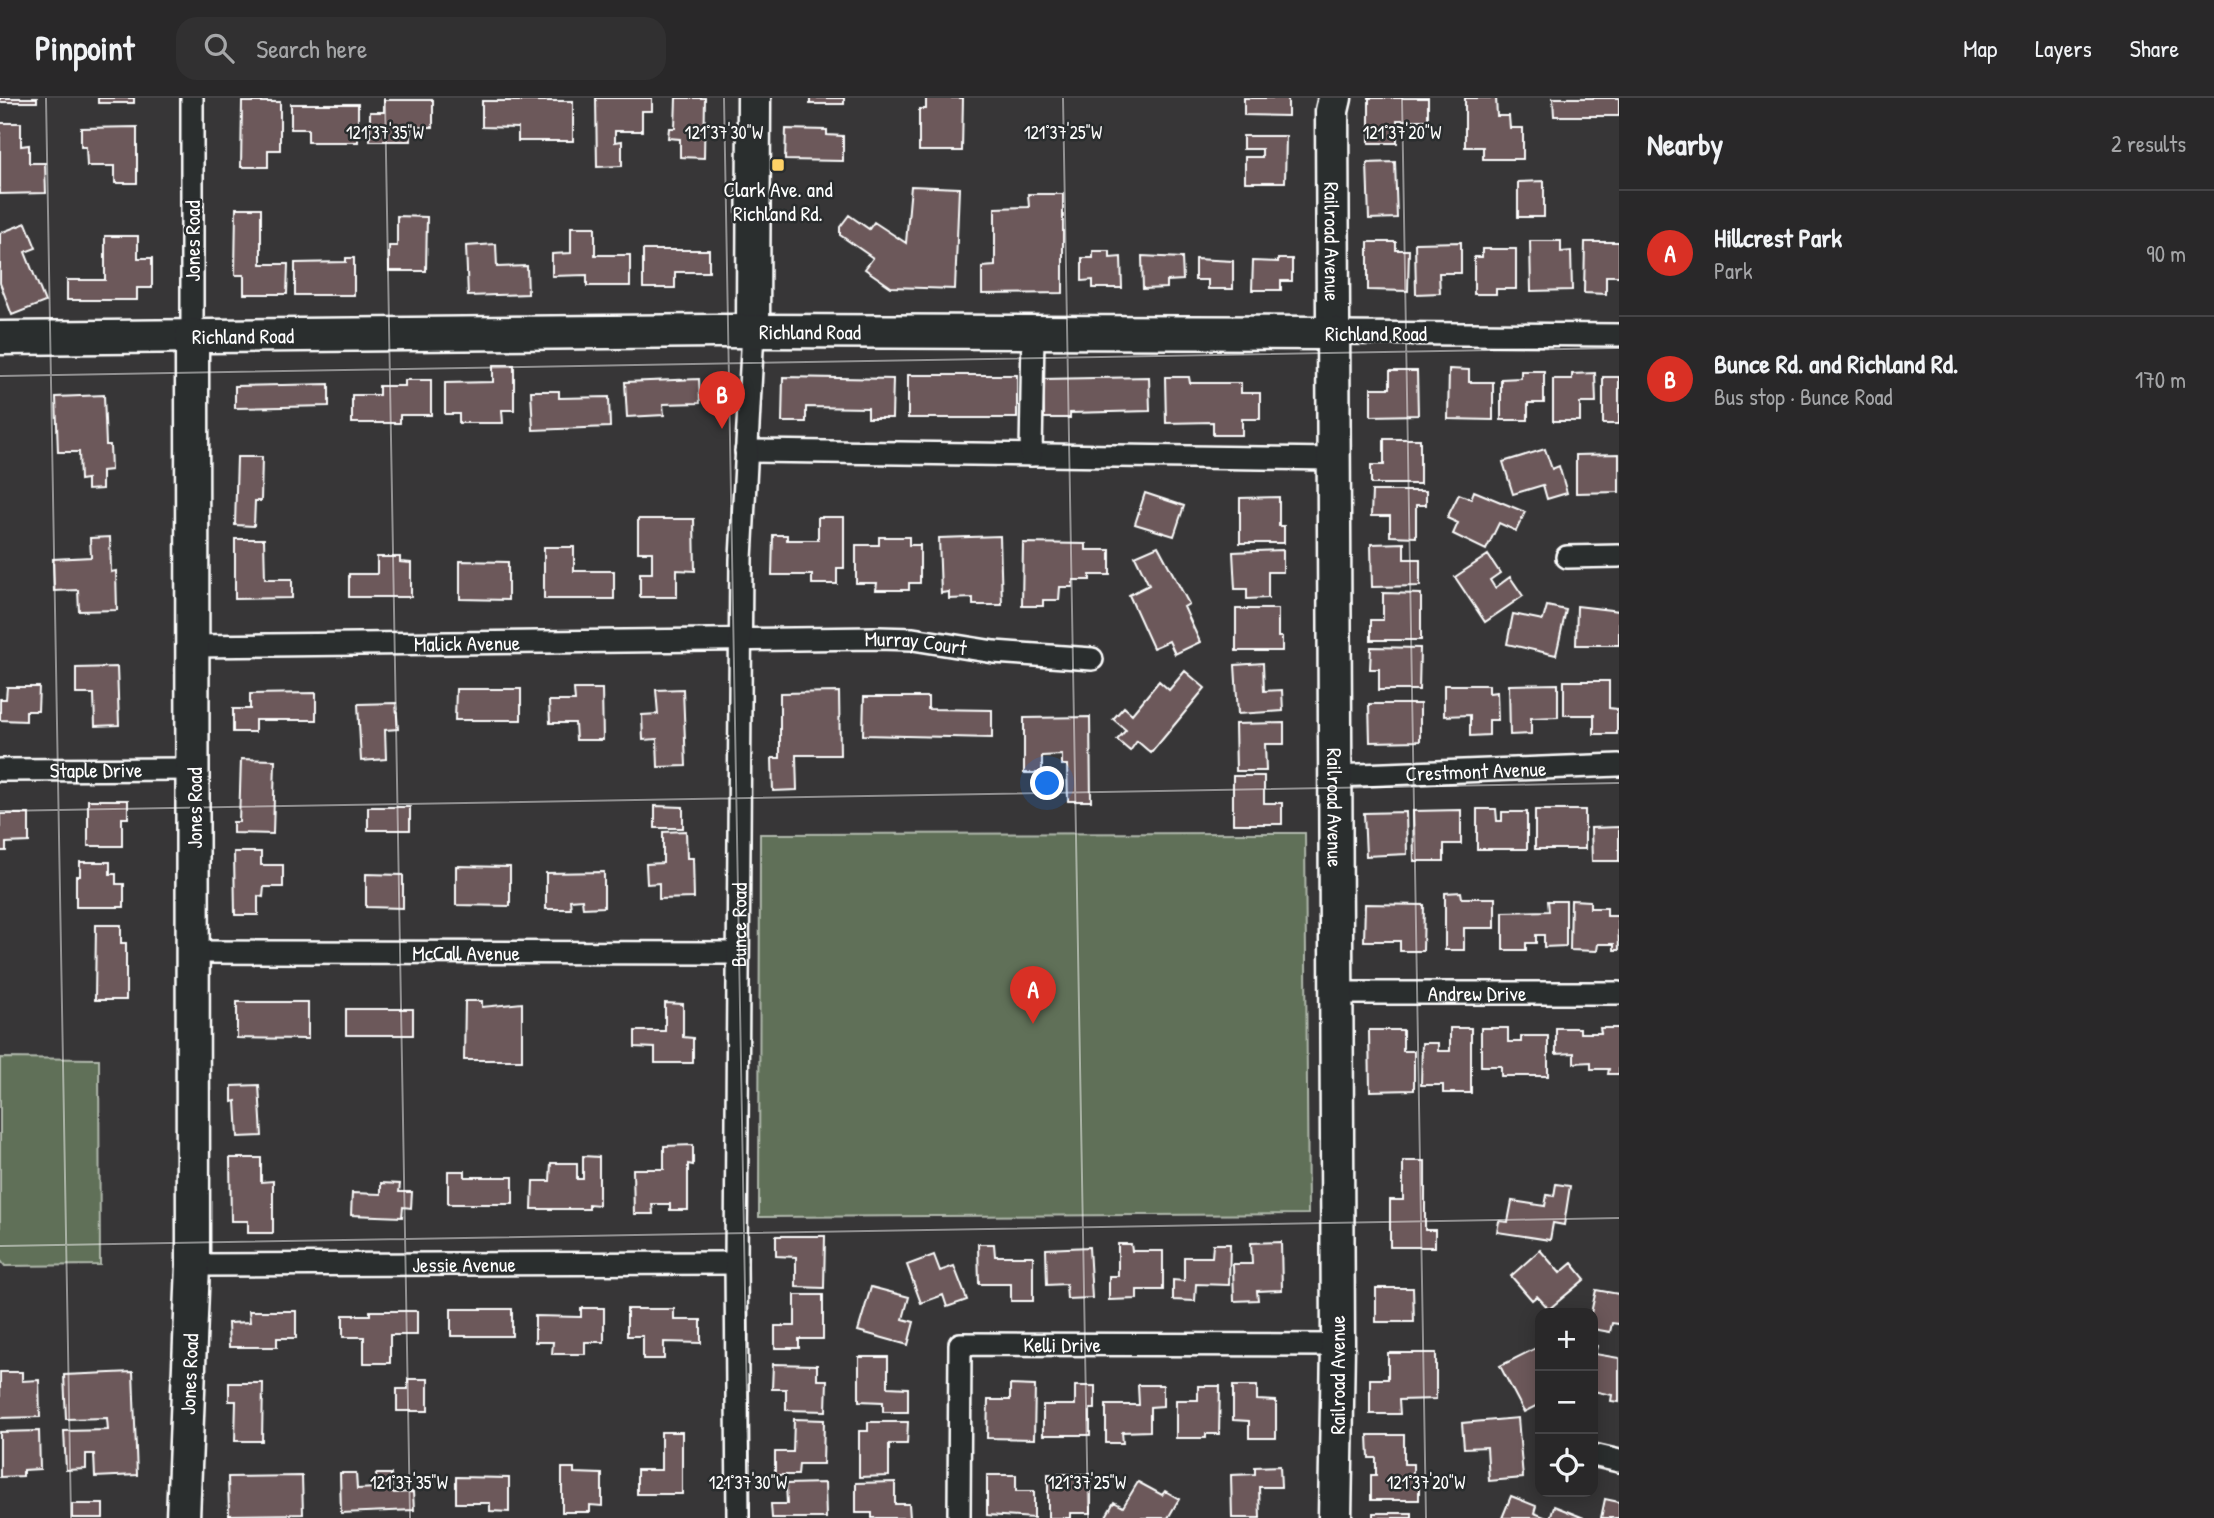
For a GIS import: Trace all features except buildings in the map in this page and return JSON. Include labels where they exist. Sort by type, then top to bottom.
[{"type":"street","name":"Jones Road","points":[[183,1518],[192,1265],[192,98]]},
{"type":"street","points":[[753,331],[754,98]]},
{"type":"street","name":"Railroad Avenue","points":[[1335,98],[1332,111],[1338,1345],[1335,1518]]},
{"type":"street","name":"Richland Road","points":[[0,338],[753,331],[1619,335]]},
{"type":"street","name":"Bunce Road","points":[[738,1518],[736,1263],[740,640],[753,331]]},
{"type":"street","points":[[1031,455],[1033,332]]},
{"type":"street","points":[[746,451],[1333,458]]},
{"type":"street","points":[[1567,556],[1619,556]]},
{"type":"street","name":"Murray Court","points":[[740,640],[913,639],[994,652],[1092,659]]},
{"type":"street","name":"Malick Avenue","points":[[192,646],[740,640]]},
{"type":"street","name":"Crestmont Avenue","points":[[1334,776],[1619,765]]},
{"type":"street","name":"Staple Drive","points":[[0,770],[194,769]]},
{"type":"street","name":"McCall Avenue","points":[[193,952],[738,953]]},
{"type":"street","name":"Andrew Drive","points":[[1335,993],[1619,993]]},
{"type":"street","name":"Jessie Avenue","points":[[192,1265],[736,1263]]},
{"type":"street","name":"Kelli Drive","points":[[959,1518],[960,1344],[1338,1345]]},
{"type":"street","points":[[1598,1456],[1619,1461]]},
{"type":"green space","points":[[1305,833],[1308,1214],[759,1217],[760,834]]},
{"type":"green space","points":[[0,1058],[99,1059],[100,1265],[5,1266],[0,1260]]},
{"type":"place","name":"Clark Ave. and Richland Rd.","points":[[778,165]]},
{"type":"place","name":"Bunce Rd. and Richland Rd.","points":[[722,429]]},
{"type":"place","name":"Hillcrest Park","points":[[1033,1024]]}]
